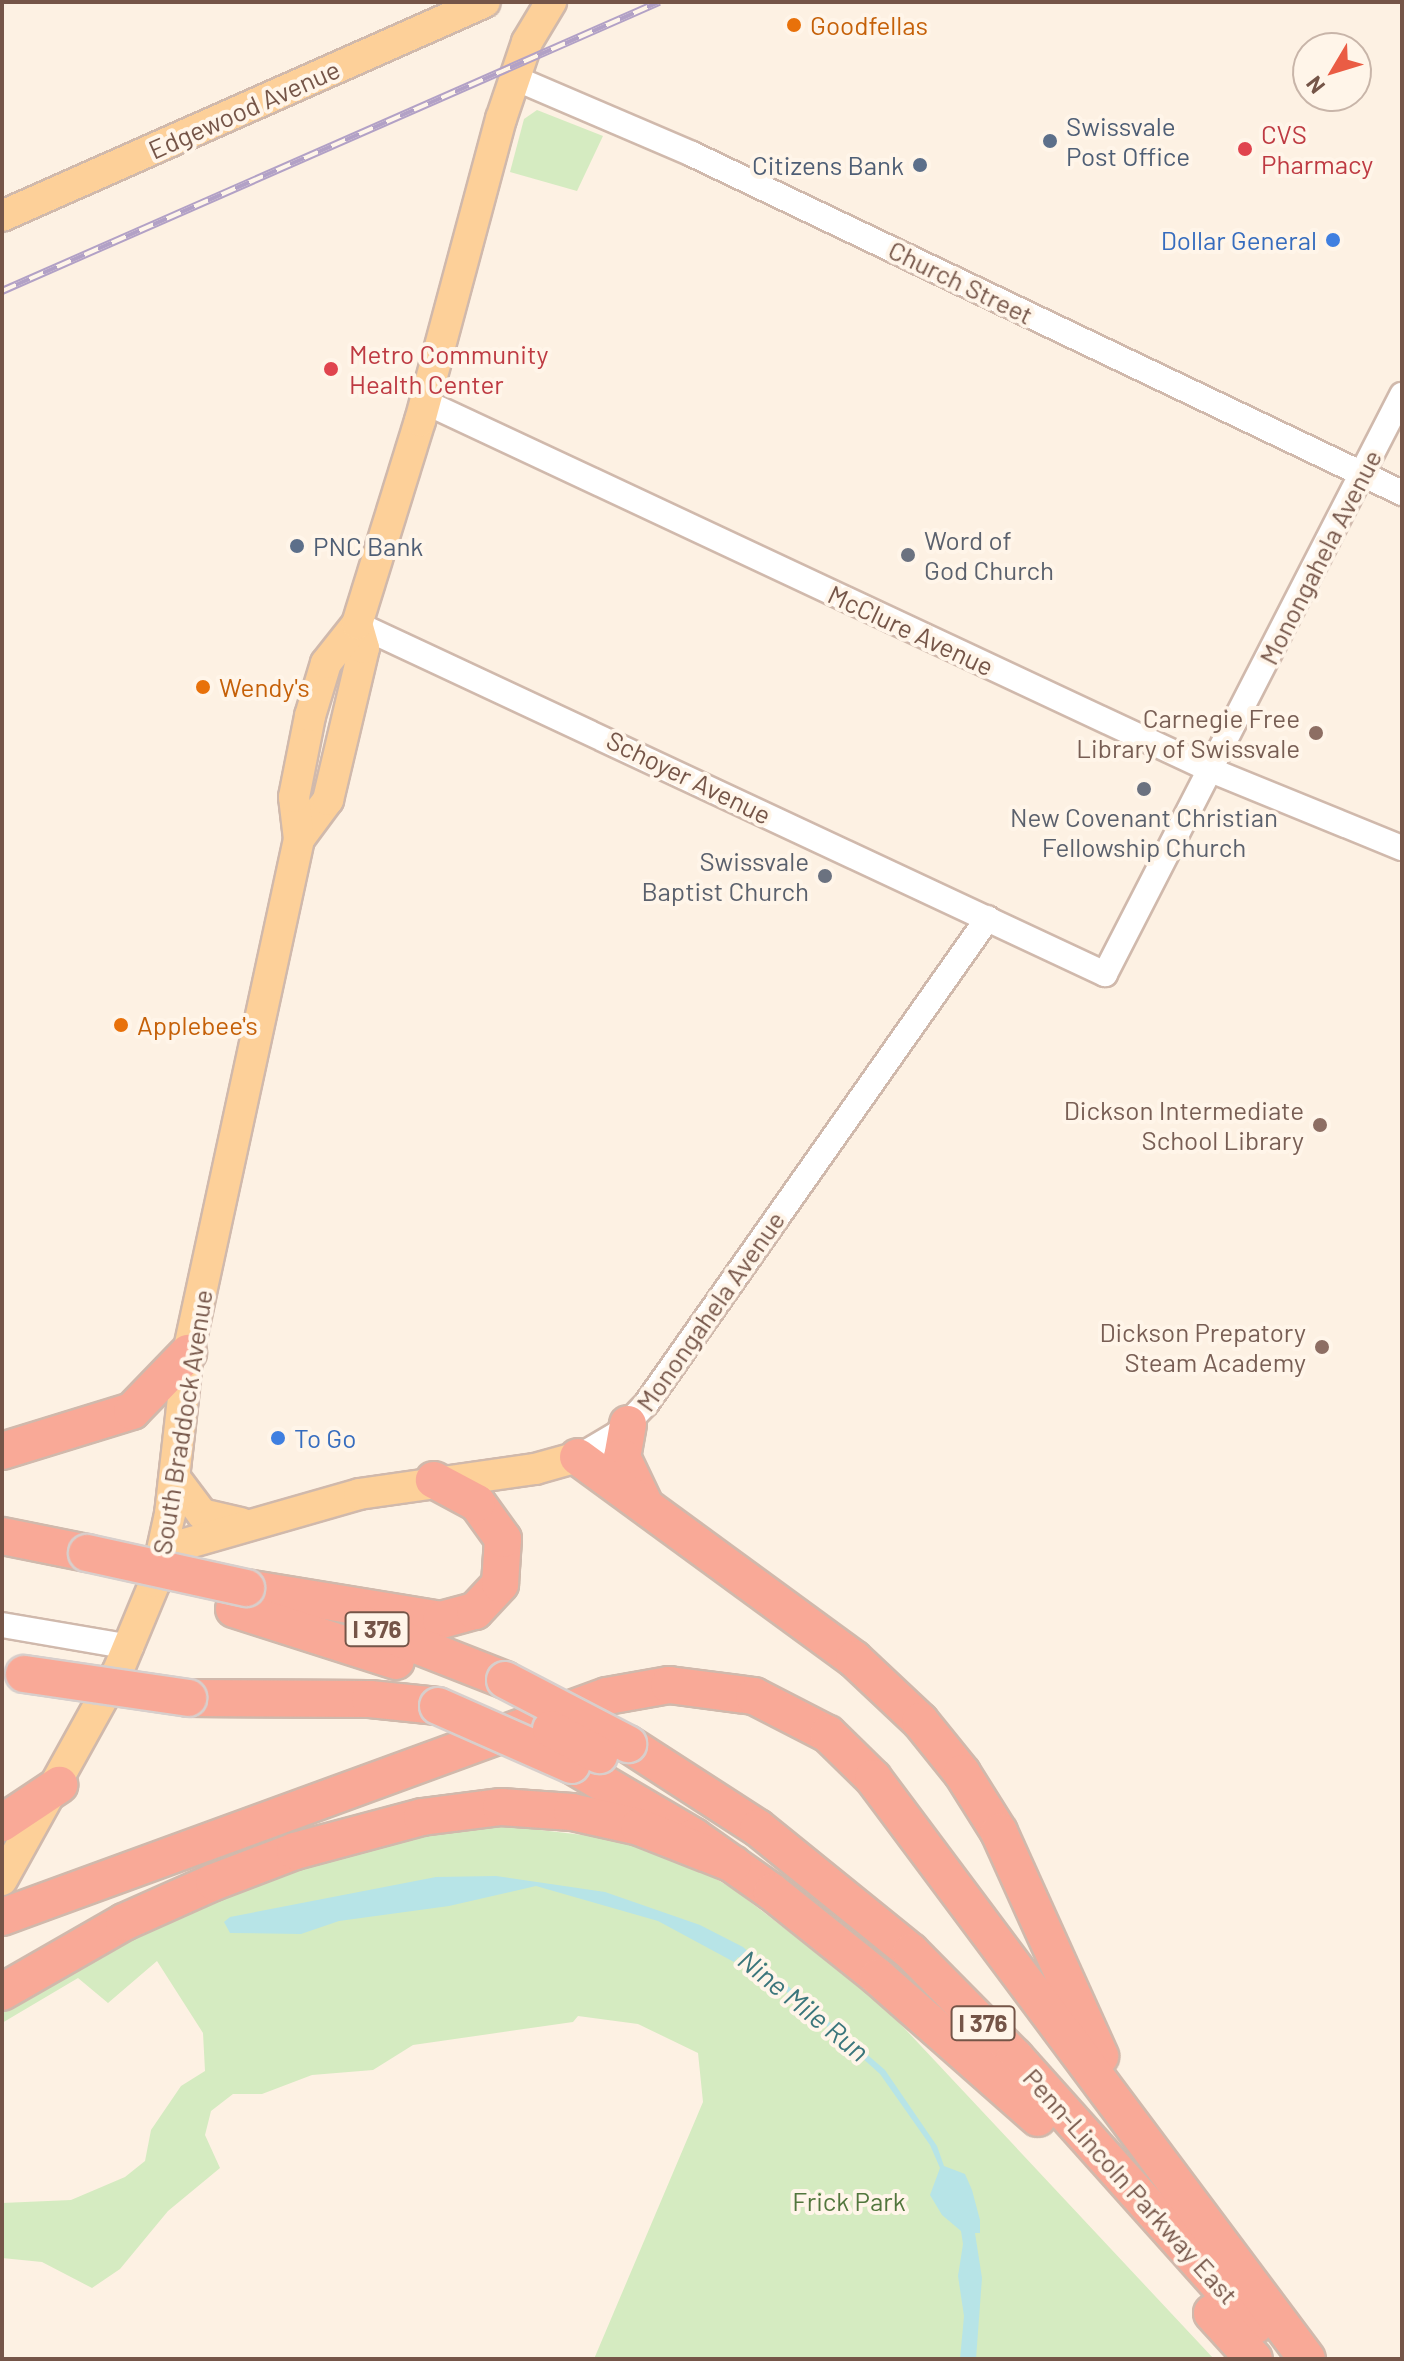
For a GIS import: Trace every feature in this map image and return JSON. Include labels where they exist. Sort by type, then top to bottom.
[{"type":"highway","points":[[2,1451],[132,1411],[188,1353]]},
{"type":"highway","points":[[628,1424],[622,1457],[643,1501]]},
{"type":"highway","points":[[578,1457],[643,1501],[872,1673],[949,1756],[1011,1855],[1137,2129]]},
{"type":"highway","points":[[240,1599],[441,1620],[475,1611],[500,1584],[503,1539],[477,1503],[434,1480]]},
{"type":"highway","name":"Penn-Lincoln Parkway East","points":[[2,1536],[81,1564],[369,1626],[489,1686],[705,1820],[822,1906],[930,2003],[1038,2118],[1254,2359]]},
{"type":"highway","name":"Penn-Lincoln Parkway East","points":[[2,1560],[81,1564]]},
{"type":"highway","points":[[13,1672],[188,1698],[370,1699],[438,1706],[600,1754],[733,1864],[878,1977],[1038,2118]]},
{"type":"highway","points":[[6,1904],[607,1696],[669,1685],[733,1690],[793,1711],[859,1762],[1307,2359]]},
{"type":"highway","name":"Penn-Lincoln Parkway East","points":[[600,1754],[798,1857],[911,1952],[1015,2057],[1286,2359]]},
{"type":"highway","points":[[2,1823],[59,1785]]},
{"type":"highway","points":[[2,1992],[124,1922],[214,1882],[295,1851],[422,1817],[501,1807],[572,1812],[639,1827],[733,1864]]},
{"type":"main road","name":"Edgewood Avenue","points":[[2,216],[485,2]]},
{"type":"main road","name":"South Braddock Avenue","points":[[6,1904],[59,1785],[131,1647],[164,1550],[188,1353],[299,839],[294,797],[310,716],[326,663],[357,624],[425,402],[501,119],[527,42],[551,2]]},
{"type":"main road","name":"Monongahela Avenue","points":[[164,1550],[250,1523],[434,1480],[535,1469],[578,1457]]},
{"type":"main road","points":[[175,1478],[202,1514],[250,1523]]},
{"type":"street","name":"Church Street","points":[[517,79],[692,154],[1402,493]]},
{"type":"street","name":"Monongahela Avenue","points":[[1105,974],[1213,771],[1402,395]]},
{"type":"street","name":"McClure Avenue","points":[[425,402],[1213,771],[1402,848]]},
{"type":"street","name":"Schoyer Avenue","points":[[357,624],[1105,974]]},
{"type":"street","name":"Monongahela Avenue","points":[[578,1457],[628,1424],[988,918]]},
{"type":"street","points":[[2,1625],[131,1647]]},
{"type":"green space","points":[[537,110],[603,136],[577,191],[510,172],[524,119]]},
{"type":"green space","name":"Frick Park","points":[[498,1825],[634,1841],[695,1866],[736,1891],[877,1999],[1214,2359],[594,2359],[703,2102],[698,2053],[638,2024],[578,2016],[573,2022],[413,2045],[373,2070],[312,2075],[262,2094],[233,2094],[211,2111],[205,2135],[220,2168],[168,2211],[120,2269],[92,2288],[42,2262],[2,2258],[2,2203],[71,2200],[125,2177],[145,2161],[151,2130],[181,2086],[205,2071],[203,2033],[157,1961],[108,2003],[78,1978],[2,2023],[2,2008],[64,1970],[235,1892],[343,1855],[433,1833]]},
{"type":"water","name":"Nine Mile Run","points":[[496,1876],[605,1892],[700,1925],[743,1947],[885,2070],[937,2146],[944,2166],[965,2174],[972,2190],[980,2220],[980,2233],[975,2233],[982,2278],[976,2359],[960,2359],[964,2316],[958,2276],[963,2244],[961,2231],[942,2215],[930,2195],[940,2168],[930,2145],[880,2074],[799,2001],[738,1957],[734,1962],[658,1921],[536,1886],[449,1906],[339,1921],[301,1934],[230,1933],[224,1922],[230,1917],[436,1877]]},
{"type":"railway","points":[[2,291],[659,2]]},
{"type":"place","name":"Goodfellas","points":[[794,25]]},
{"type":"place","name":"Swissvale Post Office","points":[[1050,141]]},
{"type":"place","name":"CVS Pharmacy","points":[[1245,149]]},
{"type":"place","name":"Citizens Bank","points":[[920,165]]},
{"type":"place","name":"Dollar General","points":[[1333,240]]},
{"type":"place","name":"Metro Community Health Center","points":[[331,369]]},
{"type":"place","name":"PNC Bank","points":[[297,546]]},
{"type":"place","name":"Word of God Church","points":[[908,555]]},
{"type":"place","name":"Wendy's","points":[[203,687]]},
{"type":"place","name":"Carnegie Free Library of Swissvale","points":[[1316,733]]},
{"type":"place","name":"New Covenant Christian Fellowship Church","points":[[1144,789]]},
{"type":"place","name":"Swissvale Baptist Church","points":[[825,876]]},
{"type":"place","name":"Applebee's","points":[[121,1025]]},
{"type":"place","name":"Dickson Intermediate School Library","points":[[1320,1125]]},
{"type":"place","name":"Dickson Prepatory Steam Academy","points":[[1322,1347]]},
{"type":"place","name":"To Go","points":[[278,1438]]}]
